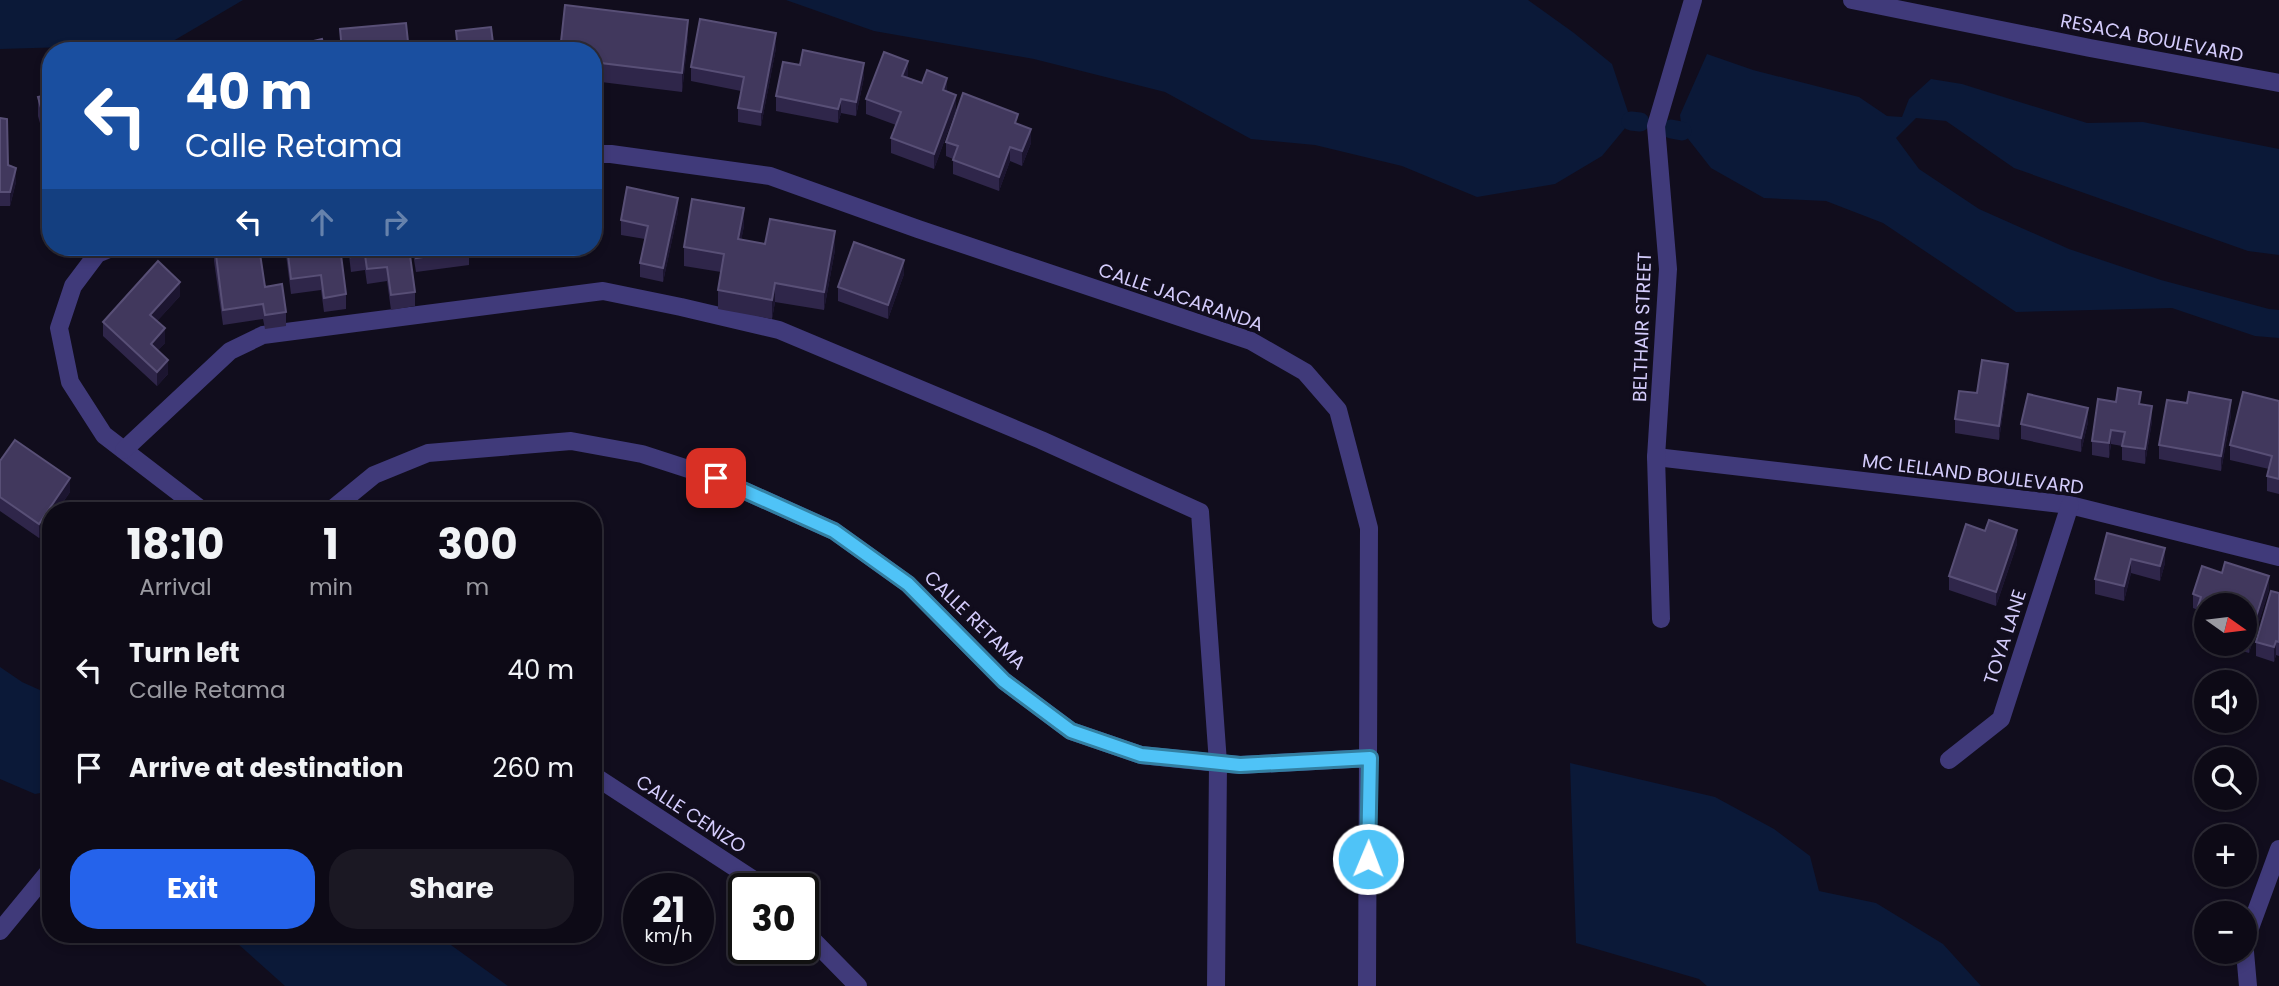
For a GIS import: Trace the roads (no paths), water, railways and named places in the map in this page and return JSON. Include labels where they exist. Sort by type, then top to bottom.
[{"type":"street","name":"BELTHAIR STREET","points":[[1661,619],[1657,457],[1668,269],[1656,126],[1693,0]]},
{"type":"street","name":"RESACA BOULEVARD","points":[[1852,0],[2279,83]]},
{"type":"street","name":"CALLE JACARANDA","points":[[602,154],[770,176],[918,229],[1251,341],[1305,372],[1338,410],[1369,528],[1367,986]]},
{"type":"street","points":[[96,256],[73,286],[59,328],[70,382],[104,435],[191,502]]},
{"type":"street","points":[[124,450],[230,351],[263,335],[603,291],[681,306],[779,330],[1041,440],[1200,512],[1218,762],[1216,986]]},
{"type":"street","name":"CALLE RETAMA","points":[[341,502],[374,475],[428,453],[571,441],[642,454],[716,478],[834,531],[908,584],[1004,681],[1071,731],[1141,755],[1240,765],[1370,758]]},
{"type":"street","name":"MC LELLAND BOULEVARD","points":[[1657,457],[2070,505],[2279,557]]},
{"type":"street","name":"TOYA LANE","points":[[1950,760],[2001,719],[2070,505]]},
{"type":"street","name":"CALLE CENIZO","points":[[602,781],[743,873]]},
{"type":"street","points":[[2257,909],[2279,849]]},
{"type":"street","points":[[0,930],[42,880]]},
{"type":"street","points":[[819,946],[858,986]]},
{"type":"street","points":[[2246,964],[2248,986]]},
{"type":"water","points":[[0,0],[243,0],[171,42],[42,42],[42,48],[0,49]]},
{"type":"water","points":[[786,0],[1528,0],[1612,64],[1631,121],[1602,156],[1555,184],[1477,197],[1402,166],[1315,145],[1251,139],[1165,92],[1034,59],[874,31]]},
{"type":"water","points":[[1707,54],[1753,70],[1859,97],[1887,116],[1902,117],[1909,99],[1931,79],[1962,84],[2087,123],[2143,122],[2279,149],[2279,255],[2248,251],[2014,168],[1946,121],[1916,118],[1896,138],[1919,169],[1979,209],[2069,249],[2161,280],[2279,310],[2279,338],[2255,336],[2172,308],[2016,312],[1883,223],[1826,201],[1764,198],[1711,168],[1682,131],[1680,115]]},
{"type":"water","points":[[0,667],[22,682],[42,691],[42,793],[35,794],[0,779]]},
{"type":"water","points":[[1570,763],[1715,797],[1774,829],[1810,856],[1819,891],[1876,903],[1943,944],[1981,986],[1707,986],[1699,979],[1576,943]]},
{"type":"water","points":[[237,943],[448,943],[508,986],[285,986]]},
{"type":"waterway","points":[[1631,121],[1640,122]]},
{"type":"waterway","points":[[1671,129],[1682,131]]}]
